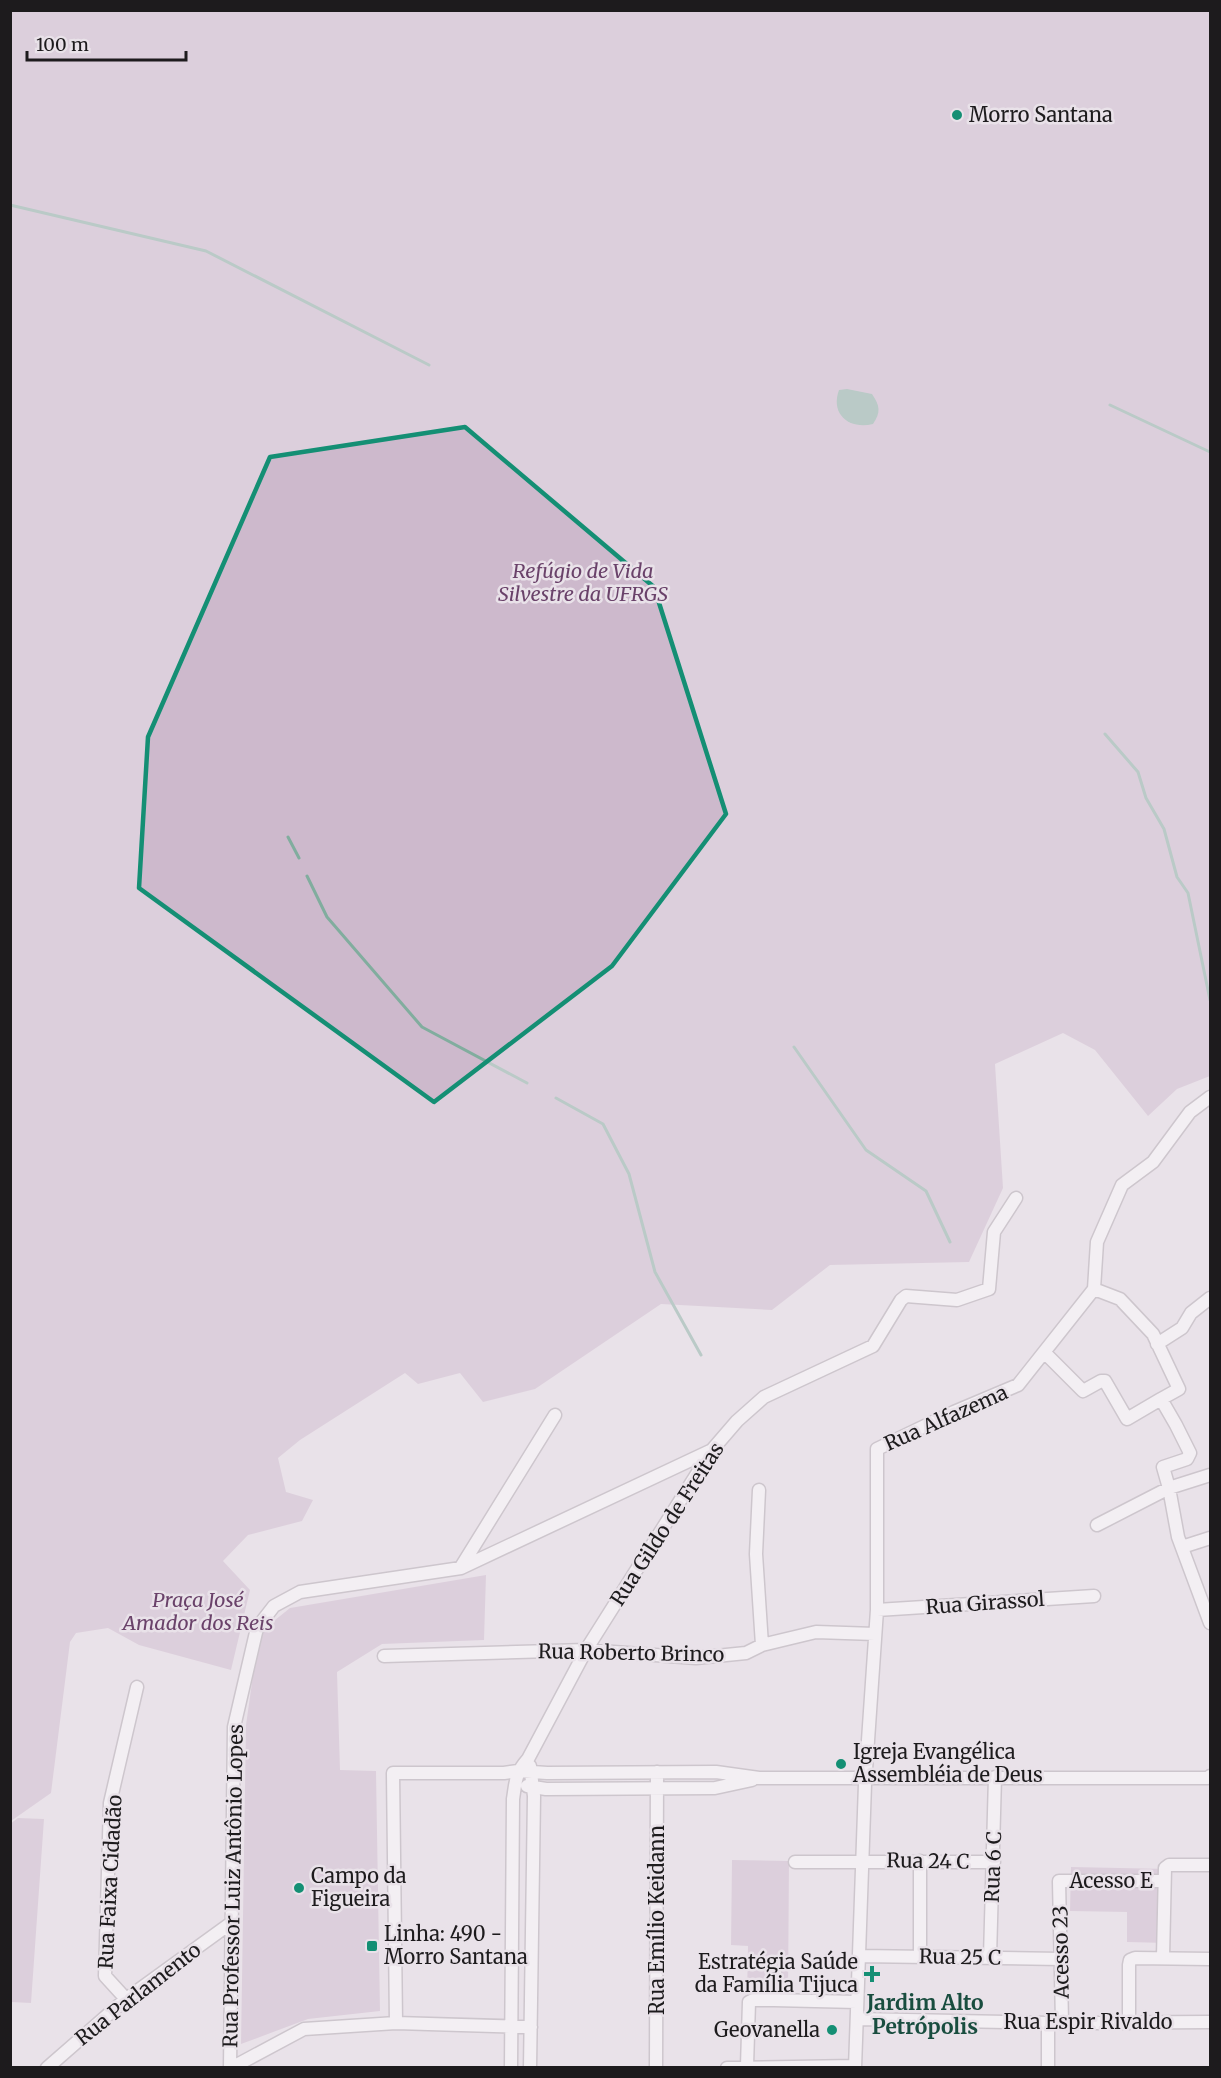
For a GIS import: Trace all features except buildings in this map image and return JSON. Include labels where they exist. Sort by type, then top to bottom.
[{"type":"street","points":[[1044,1352],[1083,1391],[1101,1381],[1105,1382],[1127,1419],[1179,1389],[1153,1334],[1120,1299],[1094,1289],[1097,1242],[1122,1185],[1153,1162],[1190,1112],[1210,1097]]},
{"type":"street","name":"Rua Gildo de Freitas","points":[[517,1777],[586,1650],[712,1450],[737,1421],[764,1398],[873,1346],[901,1300],[906,1296],[957,1300],[989,1289],[994,1232],[1016,1198]]},
{"type":"street","name":"Rua Alfazema","points":[[877,1610],[877,1449],[954,1412],[1018,1385],[1094,1289]]},
{"type":"street","points":[[1157,1344],[1182,1328],[1191,1313],[1210,1298]]},
{"type":"street","points":[[1161,1399],[1190,1456],[1163,1467],[1178,1537],[1210,1623]]},
{"type":"street","points":[[461,1568],[555,1415]]},
{"type":"street","name":"Rua Professor Luiz Antônio Lopes","points":[[230,2067],[234,1727],[257,1629],[273,1606],[300,1592],[461,1568],[712,1450]]},
{"type":"street","points":[[1097,1524],[1169,1488],[1210,1475]]},
{"type":"street","points":[[759,1490],[756,1554],[762,1645]]},
{"type":"street","points":[[1182,1547],[1210,1538]]},
{"type":"street","name":"Rua Girassol","points":[[877,1610],[1094,1596]]},
{"type":"street","points":[[726,2067],[855,2067],[862,1861],[877,1610]]},
{"type":"street","name":"Rua Roberto Brinco","points":[[384,1656],[586,1650],[696,1658],[746,1653],[762,1645],[816,1632],[875,1634]]},
{"type":"street","name":"Rua Faixa Cidadão","points":[[126,1999],[105,1976],[110,1814],[137,1687]]},
{"type":"street","points":[[528,1759],[533,1787],[530,2067]]},
{"type":"street","points":[[517,1777],[532,1772],[716,1772],[759,1778],[1210,1779]]},
{"type":"street","name":"Rua Emílio Keidann","points":[[656,2067],[657,1772]]},
{"type":"street","points":[[396,2023],[393,1773],[504,1773],[517,1777],[533,1787],[546,1789],[715,1788],[759,1778]]},
{"type":"street","points":[[511,2067],[513,1799],[517,1777]]},
{"type":"street","name":"Rua 6 C","points":[[990,1958],[995,1778]]},
{"type":"street","points":[[920,1861],[920,1957]]},
{"type":"street","name":"Rua 24 C","points":[[795,1862],[994,1862]]},
{"type":"street","points":[[1163,1957],[1164,1870],[1167,1866],[1210,1865]]},
{"type":"street","name":"Acesso E","points":[[1059,1881],[1164,1881]]},
{"type":"street","name":"Acesso 23","points":[[1059,1881],[1062,2022]]},
{"type":"street","points":[[511,1903],[533,1901]]},
{"type":"street","name":"Rua Parlamento","points":[[47,2067],[126,1999],[231,1923]]},
{"type":"street","name":"Rua 25 C","points":[[860,1956],[1060,1959]]},
{"type":"street","points":[[1129,2023],[1130,1960],[1163,1957],[1210,1959]]},
{"type":"street","points":[[774,2000],[775,1973]]},
{"type":"street","points":[[747,2066],[748,2002],[774,2000],[857,2002]]},
{"type":"street","name":"Rua Espir Rivaldo","points":[[857,2019],[1210,2022]]},
{"type":"street","points":[[1048,2022],[1048,2067]]},
{"type":"street","points":[[230,2067],[304,2029],[396,2023],[531,2027]]},
{"type":"highlighted area","points":[[465,427],[654,587],[726,814],[612,966],[434,1102],[139,888],[148,737],[270,457]]},
{"type":"green space","name":"Refúgio de Vida Silvestre da UFRGS","points":[[10,11],[1210,11],[1210,1076],[1177,1089],[1148,1116],[1095,1050],[1063,1033],[995,1064],[1003,1188],[969,1262],[830,1265],[772,1310],[661,1304],[535,1389],[483,1402],[460,1373],[418,1384],[405,1373],[300,1440],[278,1458],[286,1492],[313,1500],[302,1521],[248,1535],[223,1561],[250,1590],[231,1670],[139,1645],[108,1628],[76,1633],[70,1642],[51,1793],[11,1821]]},
{"type":"green space","points":[[486,1575],[484,1640],[382,1644],[337,1672],[340,1770],[376,1771],[380,2011],[308,2019],[241,2044],[246,1725],[259,1633],[290,1608]]},
{"type":"green space","points":[[18,1818],[44,1819],[31,2003],[11,2002],[10,1824]]},
{"type":"green space","points":[[732,1860],[789,1861],[788,1995],[747,1995],[748,1946],[731,1945]]},
{"type":"green space","points":[[1071,1867],[1169,1869],[1167,1943],[1127,1942],[1127,1912],[1070,1911]]},
{"type":"shaded area","points":[[847,389],[872,394],[879,409],[873,424],[856,425],[839,413],[837,399],[839,390]]},
{"type":"waterway","points":[[10,205],[206,251],[429,365]]},
{"type":"waterway","points":[[1110,405],[1210,452]]},
{"type":"waterway","points":[[1105,734],[1138,772],[1146,798],[1164,829],[1177,877],[1188,893],[1210,1000]]},
{"type":"waterway","points":[[288,837],[299,858]]},
{"type":"waterway","points":[[307,876],[327,917],[422,1027],[527,1083]]},
{"type":"waterway","points":[[794,1047],[866,1150],[926,1191],[950,1242]]},
{"type":"waterway","points":[[556,1098],[603,1124],[629,1174],[655,1272],[701,1355]]},
{"type":"place","name":"Morro Santana","points":[[957,115]]},
{"type":"place","name":"Igreja Evangélica Assembléia de Deus","points":[[841,1764]]},
{"type":"place","name":"Campo da Figueira","points":[[299,1888]]},
{"type":"place","name":"Linha: 490 - Morro Santana","points":[[372,1946]]},
{"type":"place","name":"Estratégia Saúde da Família Tijuca","points":[[872,1974]]},
{"type":"place","name":"Geovanella","points":[[832,2030]]},
{"type":"district","name":"Jardim Alto Petrópolis","points":[[925,2015]]},
{"type":"park label","name":"Praça José Amador dos Reis","points":[[198,1612]]}]
